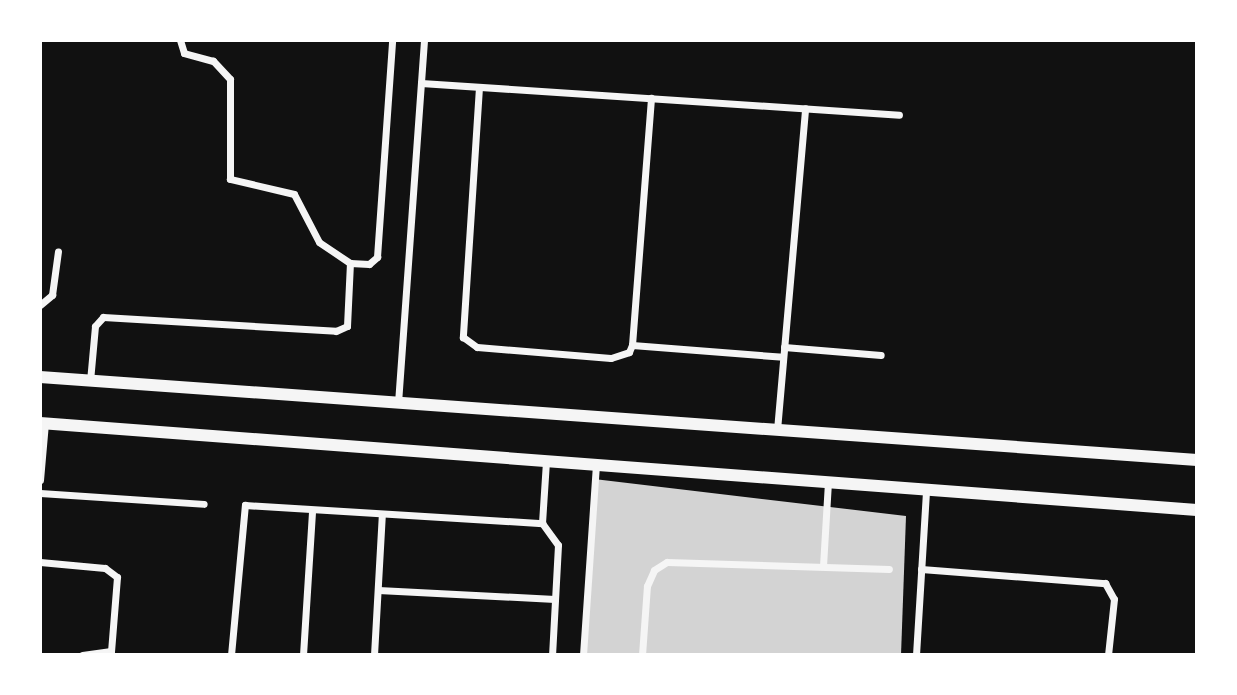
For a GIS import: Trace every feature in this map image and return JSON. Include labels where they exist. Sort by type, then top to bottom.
[{"type":"street","points":[[180,40],[184,52],[213,61],[230,79],[230,179],[294,194],[319,242],[350,263],[369,264],[377,257],[392,40]]},
{"type":"street","points":[[398,403],[424,40]]},
{"type":"street","points":[[421,83],[899,114]]},
{"type":"street","points":[[479,87],[463,337],[477,347],[611,358],[629,352],[632,345],[651,98]]},
{"type":"street","points":[[776,430],[805,108]]},
{"type":"street","points":[[40,305],[52,295],[58,251]]},
{"type":"street","points":[[90,381],[95,326],[107,316],[345,329],[350,263]]},
{"type":"street","points":[[632,345],[783,357]]},
{"type":"street","points":[[784,347],[881,355]]},
{"type":"street","points":[[40,377],[1197,460]]},
{"type":"street","points":[[40,480],[42,423],[1197,510]]},
{"type":"street","points":[[546,461],[542,523],[558,542],[552,655]]},
{"type":"street","points":[[583,655],[596,465]]},
{"type":"street","points":[[823,566],[828,483]]},
{"type":"street","points":[[916,655],[926,490]]},
{"type":"street","points":[[40,493],[204,504]]},
{"type":"street","points":[[231,655],[242,507],[542,523]]},
{"type":"street","points":[[303,655],[312,510]]},
{"type":"street","points":[[374,655],[382,514]]},
{"type":"street","points":[[40,562],[105,568],[117,577],[111,651],[82,655]]},
{"type":"street","points":[[642,655],[647,586],[654,570],[667,562],[889,569]]},
{"type":"street","points":[[921,569],[1105,583],[1114,598],[1108,655]]},
{"type":"street","points":[[377,590],[555,599]]},
{"type":"building","points":[[594,479],[906,516],[901,655],[584,655]]}]
